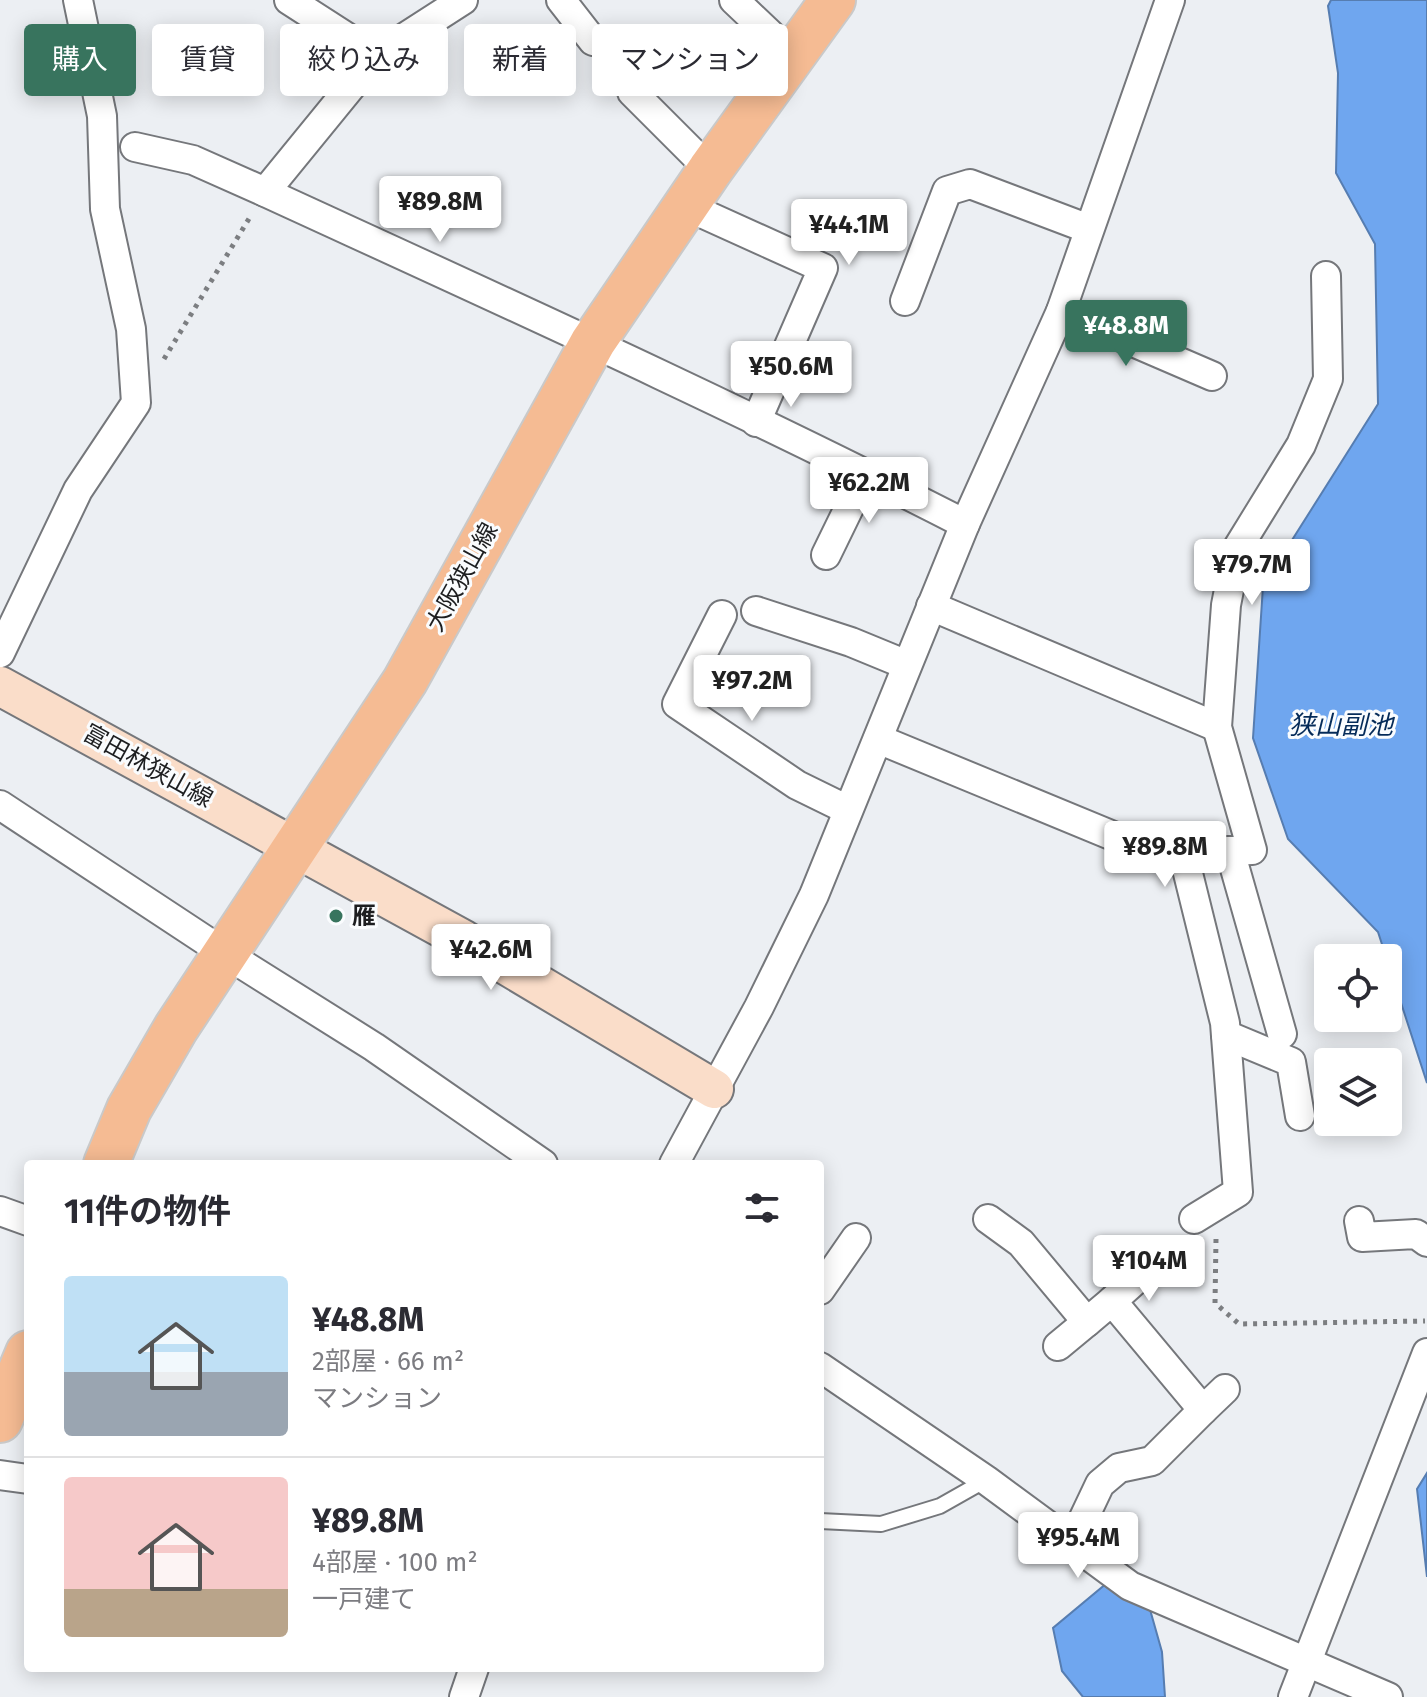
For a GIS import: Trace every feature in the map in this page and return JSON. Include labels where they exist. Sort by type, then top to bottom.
[{"type":"main road","name":"大阪狭山線","points":[[108,1160],[129,1109],[176,1028],[405,681],[593,342],[710,170],[833,0]]},
{"type":"main road","points":[[0,1420],[24,1363]]},
{"type":"street","points":[[0,653],[78,490],[136,403],[131,329],[105,209],[102,116],[78,0]]},
{"type":"street","points":[[289,0],[326,24]]},
{"type":"street","points":[[426,24],[463,0]]},
{"type":"street","points":[[561,0],[592,40]]},
{"type":"street","points":[[734,0],[793,56]]},
{"type":"street","points":[[676,1160],[759,1007],[814,895],[965,524],[1061,311],[1170,0]]},
{"type":"street","points":[[265,192],[343,96]]},
{"type":"street","points":[[636,96],[710,170]]},
{"type":"street","points":[[135,147],[193,160],[265,192],[593,342],[965,524]]},
{"type":"street","points":[[905,301],[947,191],[970,184],[1089,229]]},
{"type":"street","points":[[686,206],[823,268],[756,422]]},
{"type":"street","points":[[878,739],[1152,852],[1252,850],[1217,727],[1226,605],[1237,549],[1301,445],[1328,379],[1326,276]]},
{"type":"street","points":[[1061,311],[1212,376]]},
{"type":"street","points":[[826,555],[866,473]]},
{"type":"street","points":[[931,606],[1217,727]]},
{"type":"street","points":[[756,611],[851,642],[907,665]]},
{"type":"street","points":[[722,615],[694,646],[677,704],[797,785],[848,810]]},
{"type":"street","name":"富田林狭山線","points":[[0,686],[464,940],[714,1089]]},
{"type":"street","points":[[0,805],[374,1047],[537,1160]]},
{"type":"street","points":[[1230,851],[1282,1034]]},
{"type":"street","points":[[1183,853],[1225,1023],[1238,1192],[1205,1212]]},
{"type":"street","points":[[1226,1035],[1291,1062],[1300,1116]]},
{"type":"street","points":[[0,1211],[24,1220]]},
{"type":"street","points":[[988,1219],[1026,1238],[1087,1322]]},
{"type":"street","points":[[1359,1221],[1362,1237],[1416,1234],[1427,1242]]},
{"type":"street","points":[[824,1284],[856,1238]]},
{"type":"street","points":[[1058,1346],[1151,1266]]},
{"type":"street","points":[[1112,1301],[1203,1410]]},
{"type":"street","points":[[1293,1697],[1427,1353]]},
{"type":"street","points":[[824,1370],[986,1480],[1130,1586],[1388,1697]]},
{"type":"street","points":[[1072,1543],[1100,1484],[1119,1468],[1152,1461],[1225,1389]]},
{"type":"street","points":[[0,1475],[24,1478]]},
{"type":"street","points":[[464,1697],[473,1672]]},
{"type":"lane","points":[[824,1521],[881,1524],[940,1506],[986,1480]]},
{"type":"path","points":[[136,403],[265,192]]},
{"type":"path","points":[[1205,1212],[1215,1303],[1239,1324],[1427,1321]]},
{"type":"water","name":"狭山副池","points":[[1331,0],[1427,0],[1427,1083],[1402,1006],[1402,944],[1382,944],[1378,932],[1288,839],[1253,738],[1263,586],[1378,404],[1375,244],[1336,173],[1338,73],[1328,6]]},
{"type":"water","points":[[1427,1473],[1427,1577],[1417,1489]]},
{"type":"water","points":[[1107,1583],[1149,1606],[1162,1652],[1165,1697],[1083,1697],[1062,1671],[1053,1628]]},
{"type":"place","name":"雁","points":[[336,916]]}]
